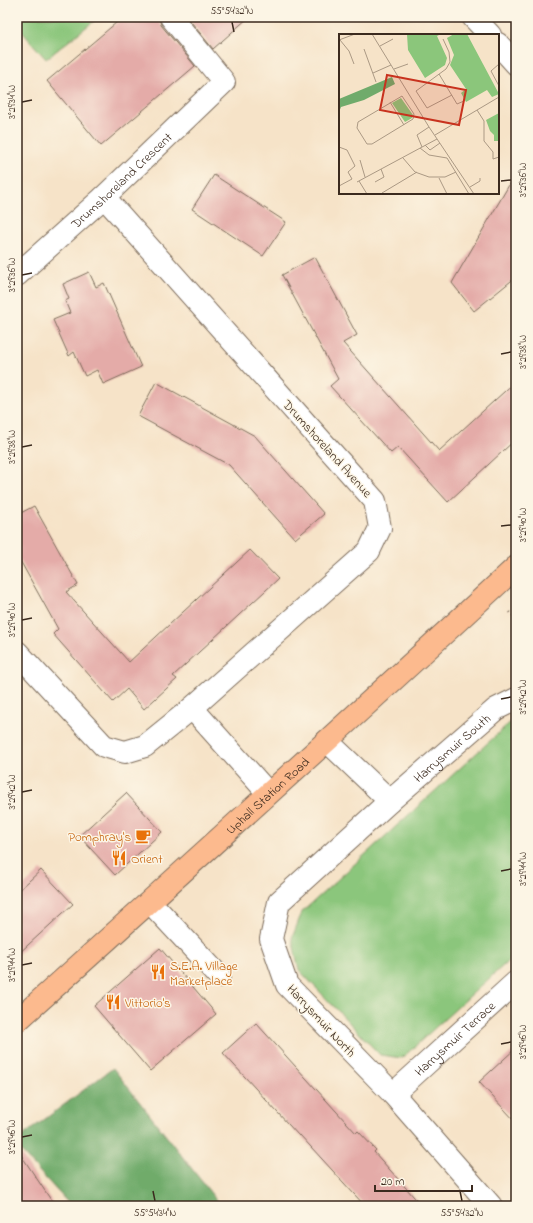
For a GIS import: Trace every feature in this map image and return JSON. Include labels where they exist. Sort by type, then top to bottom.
[{"type":"main road","name":"Uphall Station Road","points":[[17,1021],[327,741],[516,567]]},
{"type":"street","name":"Drumshoreland Crescent","points":[[17,276],[104,197],[224,82],[172,17]]},
{"type":"street","points":[[474,17],[489,34]]},
{"type":"street","points":[[499,45],[516,64]]},
{"type":"street","name":"Drumshoreland Avenue","points":[[17,652],[104,746],[125,752],[145,746],[192,708],[369,551],[380,528],[375,500],[104,197]]},
{"type":"street","name":"Harrysmuir South","points":[[390,801],[496,709],[516,699]]},
{"type":"street","points":[[192,708],[268,793]]},
{"type":"street","points":[[327,741],[390,801]]},
{"type":"street","name":"Harrysmuir North","points":[[390,801],[279,902],[271,939],[287,985],[393,1094],[491,1206]]},
{"type":"street","points":[[150,902],[219,976]]},
{"type":"street","name":"Harrysmuir Terrace","points":[[393,1094],[516,982]]},
{"type":"green space","points":[[17,17],[99,17],[46,59],[17,26]]},
{"type":"green space","points":[[516,718],[516,954],[402,1058],[380,1055],[299,970],[292,938],[302,912]]},
{"type":"green space","points":[[113,1068],[221,1206],[71,1206],[17,1147],[17,1140]]},
{"type":"building","points":[[123,17],[159,17],[161,25],[195,66],[101,146],[47,81]]},
{"type":"building","points":[[187,17],[249,17],[213,49]]},
{"type":"building","points":[[516,173],[516,277],[474,311],[452,283]]},
{"type":"building","points":[[214,175],[286,222],[263,256],[192,209]]},
{"type":"building","points":[[315,257],[357,335],[343,343],[439,451],[516,381],[516,439],[448,502],[398,447],[391,453],[330,386],[338,379],[282,275]]},
{"type":"building","points":[[89,272],[96,287],[104,283],[141,367],[103,384],[97,370],[85,376],[74,352],[69,356],[53,320],[70,313],[65,301],[69,299],[63,284]]},
{"type":"building","points":[[156,382],[255,436],[324,514],[295,539],[229,465],[138,416]]},
{"type":"building","points":[[34,506],[78,585],[66,592],[129,662],[250,550],[278,579],[173,676],[177,679],[144,709],[127,689],[113,702],[53,634],[58,629],[17,555],[17,515]]},
{"type":"building","points":[[126,793],[162,832],[115,875],[79,836]]},
{"type":"building","points":[[41,870],[73,904],[17,955],[17,892]]},
{"type":"building","points":[[160,948],[216,1014],[150,1071],[94,1006]]},
{"type":"building","points":[[256,1023],[356,1133],[358,1131],[376,1150],[374,1152],[422,1206],[365,1206],[223,1053]]},
{"type":"building","points":[[516,1048],[516,1122],[479,1082]]},
{"type":"building","points":[[17,1149],[55,1206],[17,1206]]},
{"type":"place","name":"Pomphray's","points":[[143,836]]},
{"type":"place","name":"Orient","points":[[119,858]]},
{"type":"place","name":"S.E.A. Village Marketplace","points":[[158,972]]},
{"type":"place","name":"Vittorio's","points":[[113,1002]]}]
